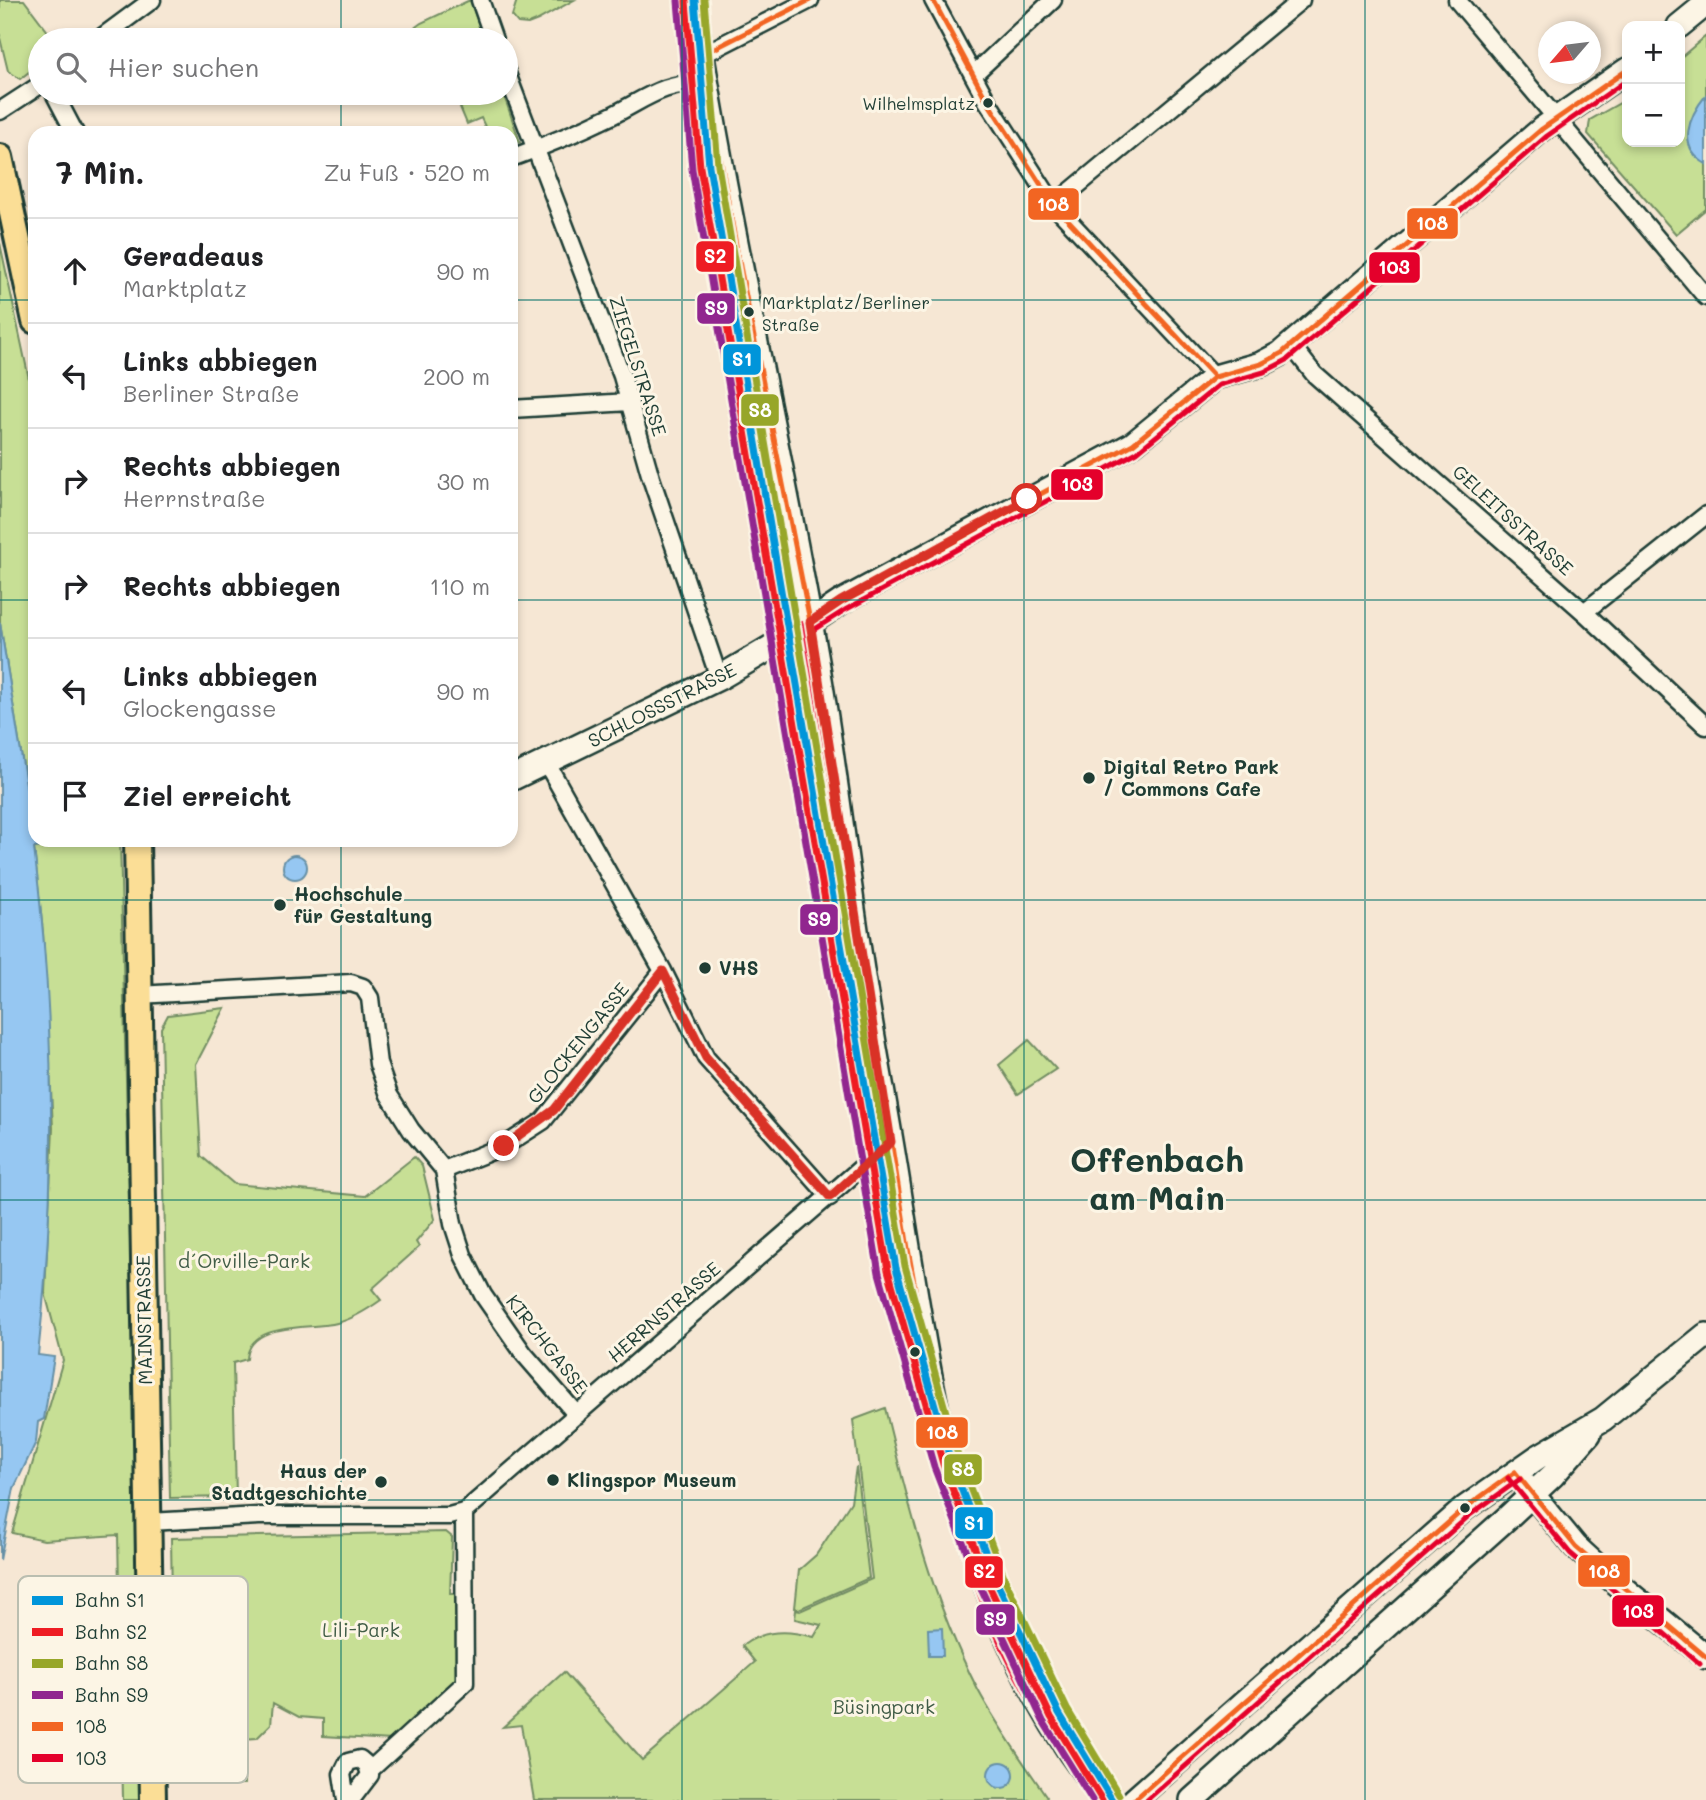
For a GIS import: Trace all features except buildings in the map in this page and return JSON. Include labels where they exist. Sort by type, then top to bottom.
[{"type":"main road","points":[[693,0],[706,83],[810,622],[931,1388],[973,1553],[987,1596],[1023,1671],[1067,1747],[1105,1800]]},
{"type":"main road","points":[[1685,21],[1706,4]]},
{"type":"main road","points":[[1214,377],[1261,364],[1292,346],[1381,264],[1557,117],[1622,73]]},
{"type":"main road","points":[[0,157],[28,288]]},
{"type":"main road","name":"SCHLOSSSTRASSE","points":[[518,776],[719,678],[862,590],[1133,444],[1214,377]]},
{"type":"main road","name":"MAINSTRASSE","points":[[137,847],[150,1576]]},
{"type":"main road","points":[[1192,1800],[1532,1494],[1602,1419],[1706,1335]]},
{"type":"main road","points":[[1134,1800],[1511,1468],[1602,1419]]},
{"type":"main road","points":[[1511,1468],[1576,1547],[1706,1657]]},
{"type":"main road","points":[[1369,1592],[1384,1597],[1392,1608],[1393,1618]]},
{"type":"street","points":[[114,28],[152,0]]},
{"type":"street","points":[[480,0],[490,28]]},
{"type":"street","points":[[702,55],[810,0]]},
{"type":"street","points":[[933,0],[1016,150],[1054,205],[1214,377]]},
{"type":"street","points":[[973,75],[1053,0]]},
{"type":"street","points":[[1054,205],[1301,0]]},
{"type":"street","points":[[1457,0],[1706,298]]},
{"type":"street","points":[[518,156],[601,120],[662,88],[688,82],[706,83]]},
{"type":"street","points":[[0,111],[28,93]]},
{"type":"street","points":[[60,105],[71,126]]},
{"type":"street","name":"ZIEGELSTRASSE","points":[[518,105],[630,402],[651,478],[719,678]]},
{"type":"street","name":"GELEITSSTRASSE","points":[[1292,346],[1314,374],[1584,612],[1705,723]]},
{"type":"street","points":[[518,409],[630,402]]},
{"type":"street","points":[[1584,612],[1706,515]]},
{"type":"street","points":[[546,762],[663,971],[706,1058],[830,1197]]},
{"type":"street","name":"GLOCKENGASSE","points":[[444,1170],[504,1146],[543,1121],[663,971]]},
{"type":"street","name":"KIRCHGASSE","points":[[138,995],[351,983],[366,991],[370,998],[378,1063],[388,1095],[444,1170],[453,1224],[463,1255],[483,1295],[524,1354],[577,1415]]},
{"type":"street","name":"HERRNSTRASSE","points":[[464,1512],[891,1142]]},
{"type":"street","points":[[149,1522],[259,1516],[449,1516],[464,1512],[465,1683],[370,1770],[369,1778],[351,1800]]},
{"type":"street","points":[[345,1800],[342,1774],[345,1765],[354,1758],[360,1759],[370,1770]]},
{"type":"green space","points":[[0,0],[24,0],[45,28],[28,28],[28,73],[20,79],[8,71],[0,38]]},
{"type":"green space","points":[[470,0],[480,28],[414,28]]},
{"type":"green space","points":[[517,0],[574,0],[528,24],[518,23],[512,16]]},
{"type":"green space","points":[[1706,36],[1706,209],[1676,234],[1588,134],[1590,120],[1622,102],[1622,147],[1685,147],[1685,54]]},
{"type":"green space","points":[[507,105],[514,126],[485,126],[481,118],[467,124],[460,107]]},
{"type":"green space","points":[[0,243],[28,374],[28,796],[0,623]]},
{"type":"green space","points":[[120,847],[138,1576],[119,1576],[118,1535],[44,1540],[12,1533],[63,1360],[45,1293],[53,1128],[43,932],[34,848]]},
{"type":"green space","name":"d´Orville-Park","points":[[225,1008],[196,1064],[201,1156],[234,1184],[365,1196],[414,1157],[422,1166],[435,1219],[416,1242],[419,1247],[372,1289],[381,1300],[343,1321],[269,1333],[258,1338],[250,1347],[247,1359],[233,1363],[236,1497],[170,1498],[161,1028],[168,1015]]},
{"type":"green space","points":[[1029,1040],[1056,1069],[1018,1094],[999,1065]]},
{"type":"green space","name":"Büsingpark","points":[[885,1408],[912,1516],[947,1622],[986,1704],[1047,1797],[1043,1800],[534,1800],[521,1725],[503,1727],[564,1672],[642,1760],[755,1662],[742,1646],[759,1636],[776,1632],[814,1637],[821,1625],[795,1619],[796,1610],[800,1611],[872,1579],[853,1420]]},
{"type":"green space","points":[[856,1467],[869,1578],[799,1609],[795,1608],[799,1570],[816,1555],[851,1502]]},
{"type":"green space","name":"Lili-Park","points":[[446,1532],[452,1537],[450,1594],[458,1594],[457,1682],[392,1740],[323,1736],[323,1719],[299,1717],[273,1703],[271,1724],[257,1738],[248,1739],[248,1576],[172,1576],[171,1538]]},
{"type":"green space","points":[[123,1783],[144,1783],[144,1800],[123,1800]]},
{"type":"water","points":[[1706,95],[1706,164],[1691,149],[1688,131],[1695,112]]},
{"type":"water","points":[[0,623],[28,797],[28,847],[41,847],[34,848],[50,1038],[51,1165],[38,1355],[54,1357],[44,1419],[38,1422],[36,1442],[14,1488],[0,1560]]},
{"type":"water","points":[[295,855],[306,862],[307,867],[300,878],[295,879],[284,872],[283,867],[290,856]]},
{"type":"water","points":[[942,1628],[943,1656],[929,1656],[928,1629]]},
{"type":"water","points":[[1001,1762],[1010,1766],[1014,1775],[1010,1784],[1001,1788],[992,1784],[988,1775],[992,1766]]},
{"type":"rail line","name":"S1","points":[[695,0],[709,166],[896,1268],[951,1462],[998,1585],[1059,1713],[1112,1800]]},
{"type":"rail line","name":"S8","points":[[704,0],[718,165],[905,1266],[959,1459],[1006,1582],[1067,1709],[1119,1795]]},
{"type":"rail line","name":"S9","points":[[678,1],[692,169],[879,1273],[934,1467],[982,1591],[1043,1721],[1092,1800]]},
{"type":"rail line","name":"S2","points":[[686,1],[700,167],[888,1270],[943,1464],[990,1588],[1051,1717],[1102,1800]]},
{"type":"transit line","name":"108","points":[[702,55],[810,0]]},
{"type":"transit line","name":"108","points":[[933,0],[987,101],[1054,205],[1215,377]]},
{"type":"transit line","name":"108","points":[[702,55],[738,256],[809,616],[908,1249],[938,1415],[957,1496],[982,1575],[1014,1652],[1054,1727],[1105,1800]]},
{"type":"transit line","name":"108","points":[[810,622],[841,602],[1133,444],[1215,377],[1261,364],[1282,353],[1542,129],[1622,73]]},
{"type":"transit line","name":"103","points":[[815,629],[845,610],[1137,452],[1219,385],[1264,372],[1287,360],[1547,136],[1622,84]]},
{"type":"transit line","name":"103","points":[[801,623],[910,1322],[937,1456],[954,1521],[976,1585],[1002,1647],[1045,1726],[1094,1800]]},
{"type":"transit line","name":"108","points":[[1515,1472],[1576,1547],[1706,1657]]},
{"type":"transit line","name":"108","points":[[1134,1800],[1465,1508],[1515,1472]]},
{"type":"transit line","name":"103","points":[[1508,1478],[1570,1553],[1700,1664]]},
{"type":"transit line","name":"103","points":[[1147,1800],[1470,1515],[1520,1479]]},
{"type":"place","name":"Wilhelmsplatz","points":[[988,103]]},
{"type":"place","name":"Marktplatz/Berliner Straße","points":[[749,312]]},
{"type":"place","name":"Digital Retro Park / Commons Cafe","points":[[1089,778]]},
{"type":"place","name":"Hochschule für Gestaltung","points":[[280,905]]},
{"type":"place","name":"VHS","points":[[705,968]]},
{"type":"place","name":"Klingspor Museum","points":[[553,1480]]},
{"type":"place","name":"Haus der Stadtgeschichte","points":[[381,1482]]},
{"type":"district","name":"Offenbach am Main","points":[[1157,1179]]},
{"type":"route","points":[[504,1146],[543,1121],[554,1110],[663,971],[706,1058],[830,1197],[891,1142],[864,983],[810,622],[841,601],[1027,499]]}]
